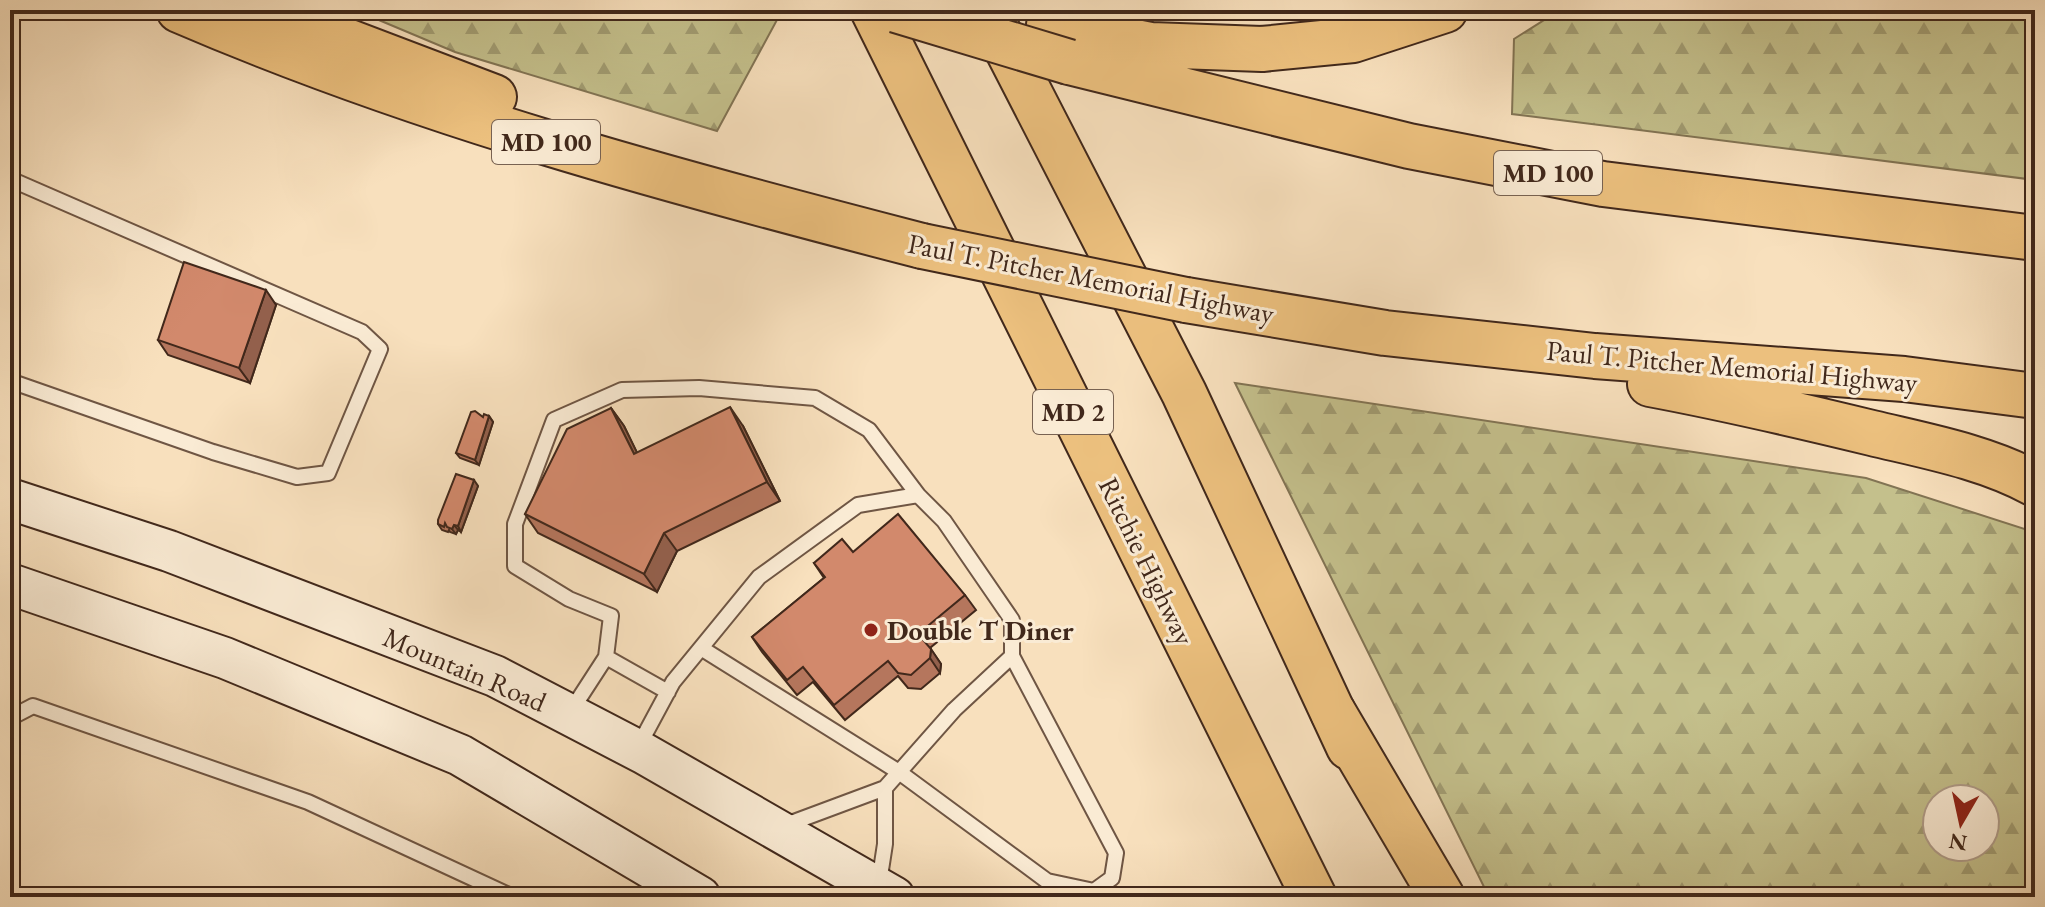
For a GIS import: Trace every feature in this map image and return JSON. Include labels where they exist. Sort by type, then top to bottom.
[{"type":"main road","name":"Paul T. Pitcher Memorial Highway","points":[[179,10],[422,103],[602,160],[922,246],[1186,300],[1385,333],[1595,356],[1904,379],[2035,396]]},
{"type":"main road","points":[[265,10],[623,146],[922,246]]},
{"type":"main road","name":"Ritchie Highway","points":[[873,10],[1314,897]]},
{"type":"main road","name":"MD 100","points":[[896,10],[1059,44],[1409,146],[1603,184],[2035,238]]},
{"type":"main road","points":[[972,10],[1059,44],[1262,49],[1353,40],[1445,10]]},
{"type":"main road","points":[[987,10],[1184,393],[1421,897]]},
{"type":"main road","points":[[1385,333],[1729,399],[1939,449],[2035,484]]},
{"type":"main road","name":"Mountain Road","points":[[10,499],[169,551],[495,676],[636,750],[886,892]]},
{"type":"main road","points":[[10,584],[225,658],[460,755],[700,897]]},
{"type":"main road","points":[[1333,712],[1442,897]]},
{"type":"main road","points":[[1293,854],[1297,897]]},
{"type":"lane","points":[[10,179],[362,332],[380,349],[328,473],[297,477],[213,452],[10,381]]},
{"type":"lane","points":[[569,715],[606,657],[611,616],[569,599],[515,566],[515,524],[554,420],[622,390],[699,388],[815,398],[869,430],[918,495],[944,521],[1012,620],[1012,656],[1116,853],[1112,878],[1094,891],[1047,881],[899,772],[701,648]]},
{"type":"lane","points":[[636,750],[668,692],[759,577],[858,505],[918,495]]},
{"type":"lane","points":[[775,829],[885,788],[954,710],[1012,656]]},
{"type":"lane","points":[[606,657],[668,692]]},
{"type":"lane","points":[[10,718],[33,706],[308,802],[513,897]]},
{"type":"lane","points":[[885,788],[886,892]]},
{"type":"green space","points":[[355,10],[759,10],[778,18],[717,131],[455,52]]},
{"type":"green space","points":[[1560,10],[2035,10],[2035,180],[1512,114],[1514,39]]},
{"type":"green space","points":[[1235,383],[1866,478],[2034,532],[2035,897],[1489,897]]},
{"type":"building","points":[[184,262],[266,290],[239,368],[158,340]]},
{"type":"building","points":[[730,407],[767,482],[664,533],[644,574],[525,514],[567,429],[611,408],[634,454]]},
{"type":"building","points":[[475,411],[483,417],[484,414],[489,416],[475,460],[456,453],[471,412]]},
{"type":"building","points":[[456,474],[474,480],[458,526],[454,525],[452,529],[445,523],[444,527],[438,524],[438,520]]},
{"type":"building","name":"Double T Diner","points":[[898,514],[965,595],[918,634],[931,649],[930,658],[911,675],[898,673],[888,661],[834,705],[803,667],[787,680],[752,637],[825,577],[814,563],[842,539],[853,552]]},
{"type":"place","name":"Double T Diner","points":[[871,630]]}]
